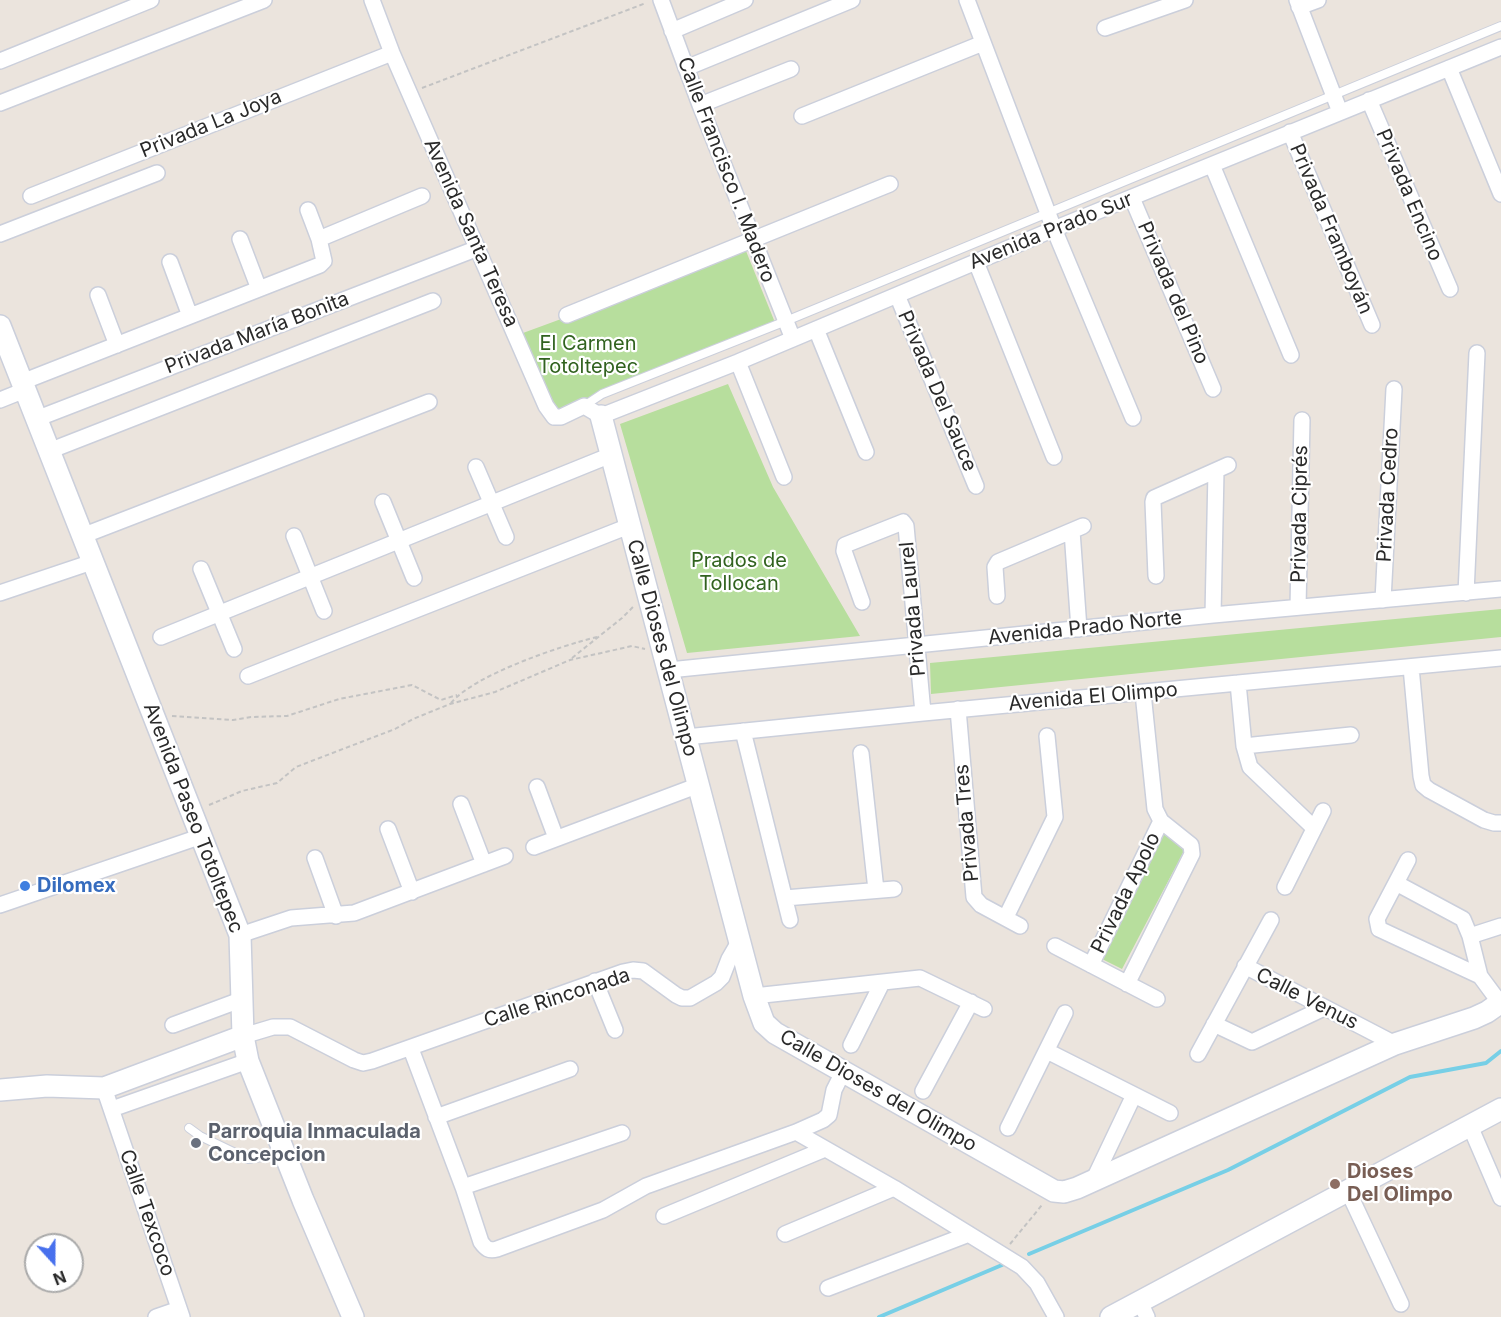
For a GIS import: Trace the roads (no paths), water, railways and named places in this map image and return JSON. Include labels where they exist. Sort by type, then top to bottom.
[{"type":"main road","name":"Avenida Paseo Totoltepec","points":[[0,326],[240,936],[243,1035],[248,1061],[353,1317]]},
{"type":"main road","name":"Calle Dioses del Olimpo","points":[[593,411],[611,455],[760,1016],[769,1029],[1054,1191],[1070,1191],[1094,1179]]},
{"type":"main road","points":[[1094,1179],[1395,1044],[1474,1018],[1501,1003]]},
{"type":"main road","points":[[0,1090],[47,1086],[104,1088],[243,1035]]},
{"type":"main road","points":[[1111,1317],[1144,1309],[1347,1191],[1501,1109]]},
{"type":"street","points":[[0,61],[151,0]]},
{"type":"street","points":[[0,103],[264,0]]},
{"type":"street","name":"Avenida Santa Teresa","points":[[372,0],[409,93],[550,412],[554,417],[561,417],[593,411]]},
{"type":"street","name":"Calle Francisco I. Madero","points":[[661,0],[793,339]]},
{"type":"street","points":[[672,31],[745,0]]},
{"type":"street","points":[[686,68],[852,0]]},
{"type":"street","points":[[967,0],[1054,229],[1133,418]]},
{"type":"street","points":[[1105,28],[1185,0]]},
{"type":"street","points":[[1318,0],[1298,4],[1340,112]]},
{"type":"street","points":[[802,116],[983,43]]},
{"type":"street","name":"Avenida Prado Sur","points":[[593,411],[738,362],[1054,229],[1501,47]]},
{"type":"street","name":"Privada La Joya","points":[[31,196],[392,52]]},
{"type":"street","points":[[1449,68],[1501,194]]},
{"type":"street","points":[[700,105],[791,69]]},
{"type":"street","name":"Privada Encino","points":[[1369,100],[1450,289]]},
{"type":"street","name":"Privada Framboyán","points":[[1290,132],[1372,325]]},
{"type":"street","points":[[1212,165],[1291,355]]},
{"type":"street","points":[[0,234],[157,173]]},
{"type":"street","points":[[567,315],[890,184]]},
{"type":"street","points":[[319,239],[422,196]]},
{"type":"street","name":"Privada del Pino","points":[[1132,198],[1213,389]]},
{"type":"street","points":[[0,400],[23,386],[117,345],[320,265],[324,261],[324,255],[308,210]]},
{"type":"street","points":[[240,239],[259,289]]},
{"type":"street","name":"Privada María Bonita","points":[[36,419],[478,248]]},
{"type":"street","points":[[170,262],[190,316]]},
{"type":"street","points":[[976,262],[1054,457]]},
{"type":"street","points":[[98,295],[117,345]]},
{"type":"street","name":"Privada Del Sauce","points":[[897,295],[976,486]]},
{"type":"street","points":[[49,451],[433,302]]},
{"type":"street","points":[[816,329],[866,452]]},
{"type":"street","points":[[1466,593],[1477,353]]},
{"type":"street","points":[[738,362],[784,477]]},
{"type":"street","name":"Privada Cedro","points":[[1383,600],[1394,389]]},
{"type":"street","points":[[82,536],[429,402]]},
{"type":"street","name":"Privada Ciprés","points":[[1298,607],[1302,420]]},
{"type":"street","points":[[161,636],[611,455]]},
{"type":"street","points":[[476,467],[506,537]]},
{"type":"street","points":[[1156,576],[1154,498],[1222,468],[1213,615]]},
{"type":"street","points":[[383,502],[414,578]]},
{"type":"street","name":"Privada Laurel","points":[[862,602],[844,551],[845,545],[903,522],[906,526],[923,713]]},
{"type":"street","points":[[248,676],[629,526]]},
{"type":"street","points":[[997,596],[995,567],[998,562],[1078,528],[1079,629]]},
{"type":"street","points":[[294,536],[324,611]]},
{"type":"street","points":[[0,593],[92,562]]},
{"type":"street","points":[[201,569],[234,649]]},
{"type":"street","name":"Avenida Prado Norte","points":[[667,663],[916,645],[1501,589]]},
{"type":"street","name":"Avenida El Olimpo","points":[[686,738],[958,709],[1501,658]]},
{"type":"street","points":[[1411,667],[1423,784],[1429,790],[1484,820],[1501,823]]},
{"type":"street","points":[[1238,683],[1244,746],[1250,767],[1314,828]]},
{"type":"street","name":"Privada Apolo","points":[[1127,984],[1192,854],[1191,845],[1161,821],[1153,802],[1143,693]]},
{"type":"street","name":"Privada Tres","points":[[958,709],[974,897],[981,905],[1020,926]]},
{"type":"street","points":[[743,731],[790,920]]},
{"type":"street","points":[[1244,746],[1351,735]]},
{"type":"street","points":[[1006,917],[1055,817],[1047,736]]},
{"type":"street","points":[[861,753],[876,890]]},
{"type":"street","points":[[534,847],[699,785]]},
{"type":"street","points":[[537,787],[556,838]]},
{"type":"street","points":[[461,804],[484,864]]},
{"type":"street","points":[[1285,887],[1323,811]]},
{"type":"street","name":"Privada Apolo","points":[[1091,965],[1161,821]]},
{"type":"street","points":[[388,829],[412,892]]},
{"type":"street","points":[[0,905],[202,836]]},
{"type":"street","points":[[240,936],[291,918],[354,913],[505,856]]},
{"type":"street","points":[[315,858],[336,916]]},
{"type":"street","points":[[1408,860],[1377,919],[1379,928],[1480,976]]},
{"type":"street","points":[[1396,883],[1462,919],[1467,925],[1480,976],[1501,1003]]},
{"type":"street","points":[[785,898],[894,889]]},
{"type":"street","points":[[1245,966],[1271,920]]},
{"type":"street","points":[[1470,936],[1501,926]]},
{"type":"street","name":"Calle Rinconada","points":[[243,1035],[273,1027],[290,1027],[363,1063],[411,1049],[595,981],[633,970],[643,971],[675,995],[690,998],[722,977],[740,940]]},
{"type":"street","name":"Privada Apolo","points":[[1055,946],[1157,999]]},
{"type":"street","name":"Calle Venus","points":[[1198,1054],[1245,966],[1395,1044]]},
{"type":"street","points":[[754,996],[920,978],[977,1005],[923,1091]]},
{"type":"street","points":[[595,981],[615,1030]]},
{"type":"street","points":[[851,1046],[882,983]]},
{"type":"street","points":[[173,1025],[243,999]]},
{"type":"street","points":[[1214,1024],[1252,1042],[1324,1008]]},
{"type":"street","points":[[1008,1128],[1065,1013]]},
{"type":"street","points":[[411,1049],[436,1118],[466,1186],[481,1242],[484,1248],[491,1251],[603,1210],[646,1186],[796,1132],[829,1115],[834,1090],[843,1072]]},
{"type":"street","points":[[1047,1051],[1170,1113]]},
{"type":"street","points":[[112,1109],[248,1061]]},
{"type":"street","points":[[436,1118],[570,1069]]},
{"type":"street","name":"Calle Texcoco","points":[[104,1088],[181,1313]]},
{"type":"street","points":[[1094,1179],[1134,1095]]},
{"type":"street","points":[[1470,1126],[1501,1198]]},
{"type":"street","points":[[796,1132],[1002,1254],[1030,1274],[1056,1317]]},
{"type":"street","points":[[466,1186],[622,1133]]},
{"type":"street","points":[[664,1216],[825,1149]]},
{"type":"street","points":[[785,1234],[894,1188]]},
{"type":"street","points":[[1347,1191],[1401,1304]]},
{"type":"street","points":[[828,1288],[969,1234]]},
{"type":"street","points":[[156,1317],[181,1313]]},
{"type":"lane","points":[[593,411],[602,394],[786,321],[1501,26]]},
{"type":"lane","points":[[189,1128],[200,1136],[248,1159],[285,1154]]},
{"type":"waterway","points":[[1029,1254],[1228,1170],[1410,1077],[1486,1063],[1501,1051]]},
{"type":"waterway","points":[[879,1317],[1002,1265]]},
{"type":"place","name":"Dilomex","points":[[25,886]]},
{"type":"place","name":"Parroquia Inmaculada Concepcion","points":[[196,1143]]},
{"type":"place","name":"Dioses Del Olimpo","points":[[1335,1184]]},
{"type":"park label","name":"El Carmen Totoltepec","points":[[588,356]]},
{"type":"park label","name":"Prados de Tollocan","points":[[739,572]]}]
